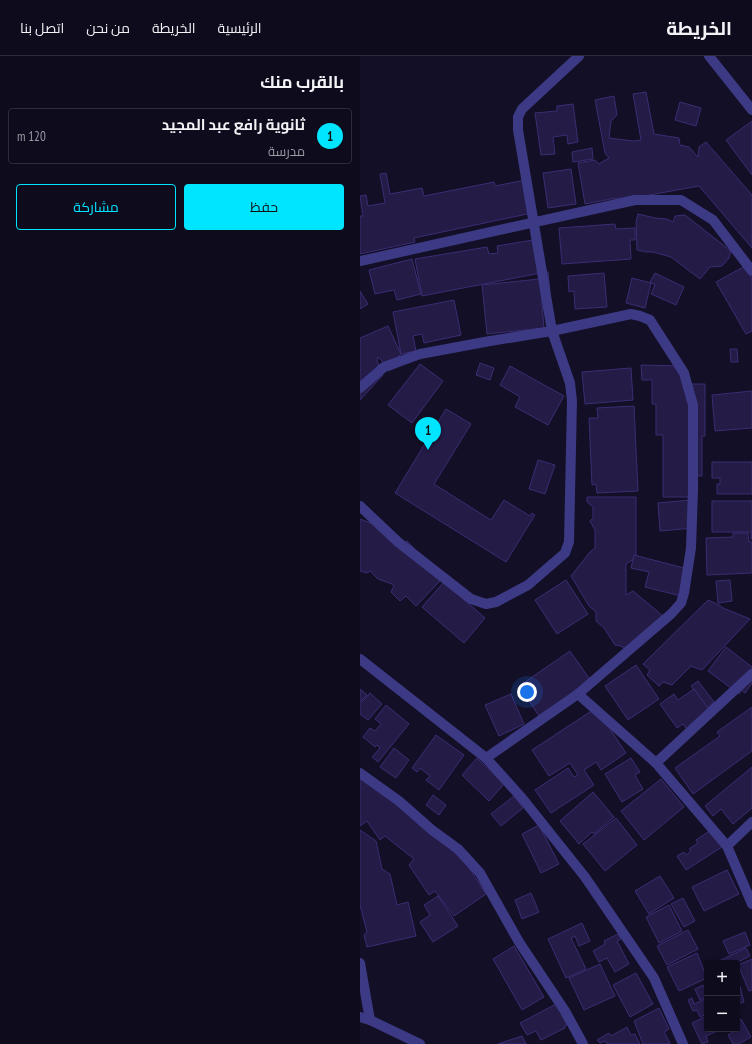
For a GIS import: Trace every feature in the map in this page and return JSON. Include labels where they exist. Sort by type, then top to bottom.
[{"type":"street","points":[[360,506],[398,542],[471,599],[486,604],[496,602],[528,585],[565,553],[569,542],[572,401],[570,383],[552,331],[518,130],[518,117],[522,109],[579,56]]},
{"type":"street","points":[[709,56],[752,110]]},
{"type":"street","points":[[360,261],[634,200],[680,200],[713,220],[752,271]]},
{"type":"street","points":[[360,388],[384,367],[420,354],[552,331],[631,314],[650,320],[684,373],[693,405],[693,490],[691,548],[684,593],[681,602],[671,614],[578,694],[486,758]]},
{"type":"street","points":[[360,658],[486,758],[522,798],[585,877],[654,978],[683,1044]]},
{"type":"street","points":[[656,763],[752,674]]},
{"type":"street","points":[[578,694],[656,763],[727,846],[752,904]]},
{"type":"street","points":[[360,773],[399,801],[432,830],[458,850],[480,873],[519,942],[565,1011],[582,1044]]},
{"type":"street","points":[[727,846],[752,822]]},
{"type":"street","points":[[360,963],[365,1018],[420,1044]]},
{"type":"building","points":[[646,92],[654,134],[679,138],[680,145],[689,147],[698,157],[699,147],[706,142],[752,195],[752,248],[699,186],[617,201],[616,198],[585,204],[578,163],[595,160],[599,164],[609,158],[605,153],[595,100],[614,96],[617,115],[611,121],[609,138],[634,141],[641,140],[633,94]]},
{"type":"building","points":[[680,102],[701,108],[696,126],[675,120]]},
{"type":"building","points":[[573,104],[578,142],[568,144],[567,135],[553,137],[555,154],[541,155],[535,113],[557,111],[557,106]]},
{"type":"building","points":[[752,121],[752,175],[726,140]]},
{"type":"building","points":[[592,148],[593,159],[573,162],[572,152]]},
{"type":"building","points":[[571,169],[576,204],[548,208],[543,173]]},
{"type":"building","points":[[386,173],[390,194],[422,188],[424,196],[494,182],[495,186],[525,180],[532,213],[414,238],[415,242],[360,254],[360,216],[363,216],[360,196],[366,195],[368,206],[385,203],[380,174]]},
{"type":"building","points":[[638,214],[667,219],[673,222],[675,216],[685,215],[731,251],[729,258],[722,266],[710,267],[700,279],[671,257],[653,252],[637,250],[636,222]]},
{"type":"building","points":[[615,224],[616,229],[635,228],[635,240],[630,240],[631,259],[562,264],[559,228]]},
{"type":"building","points":[[539,239],[546,272],[422,296],[415,259],[487,247],[489,254],[498,253],[497,246]]},
{"type":"building","points":[[412,259],[421,294],[397,300],[394,290],[375,294],[369,270]]},
{"type":"building","points":[[745,266],[752,279],[752,331],[746,334],[716,282]]},
{"type":"building","points":[[548,272],[550,292],[541,292],[544,328],[487,334],[482,285],[539,279],[538,273]]},
{"type":"building","points":[[604,273],[607,307],[575,309],[574,291],[569,292],[568,276]]},
{"type":"building","points":[[655,273],[684,287],[676,305],[651,294],[655,285],[650,282]]},
{"type":"building","points":[[632,278],[651,283],[645,308],[626,303]]},
{"type":"building","points":[[360,291],[368,304],[360,309]]},
{"type":"building","points":[[454,300],[461,335],[424,343],[422,334],[413,336],[416,351],[401,354],[393,312]]},
{"type":"building","points":[[388,326],[401,354],[393,362],[402,365],[388,371],[385,364],[378,357],[377,361],[383,375],[360,400],[360,338]]},
{"type":"building","points":[[730,349],[737,349],[738,362],[731,362]]},
{"type":"building","points":[[480,363],[494,368],[490,380],[476,375]]},
{"type":"building","points":[[420,364],[443,381],[412,423],[388,405]]},
{"type":"building","points":[[641,365],[683,366],[683,384],[705,384],[705,436],[702,436],[702,476],[696,476],[696,497],[663,497],[663,435],[656,435],[656,404],[652,404],[652,380],[642,380]]},
{"type":"building","points":[[510,366],[564,396],[548,425],[515,407],[520,397],[500,385]]},
{"type":"building","points":[[631,368],[633,400],[585,404],[582,372]]},
{"type":"building","points":[[752,391],[752,428],[715,431],[712,395]]},
{"type":"building","points":[[634,406],[638,491],[597,493],[596,484],[592,485],[589,418],[598,418],[597,408]]},
{"type":"building","points":[[446,409],[471,424],[434,484],[491,520],[504,500],[530,516],[532,513],[535,515],[506,562],[395,493]]},
{"type":"building","points":[[538,460],[555,465],[545,494],[529,489]]},
{"type":"building","points":[[712,462],[752,462],[752,494],[717,494],[717,484],[720,484],[720,478],[712,478]]},
{"type":"building","points":[[587,497],[636,497],[636,558],[626,564],[626,595],[633,591],[663,616],[626,650],[621,646],[615,645],[604,628],[596,621],[596,612],[589,606],[571,576],[595,548],[595,530],[590,521],[593,518],[593,507],[587,502]]},
{"type":"building","points":[[690,500],[693,528],[660,531],[658,503]]},
{"type":"building","points":[[712,501],[752,501],[752,539],[751,532],[712,532]]},
{"type":"building","points":[[360,519],[378,526],[400,548],[407,541],[434,569],[432,574],[440,581],[416,606],[406,596],[400,601],[391,592],[394,586],[392,584],[378,579],[370,571],[367,573],[360,571]]},
{"type":"building","points":[[733,533],[748,533],[749,542],[752,542],[752,573],[707,575],[706,538],[733,537]]},
{"type":"building","points":[[634,555],[688,569],[681,596],[645,587],[649,572],[631,568]]},
{"type":"building","points":[[566,580],[588,614],[557,634],[535,600]]},
{"type":"building","points":[[730,580],[732,601],[718,603],[716,581]]},
{"type":"building","points":[[444,582],[485,618],[464,643],[422,607]]},
{"type":"building","points":[[708,600],[750,619],[702,670],[691,666],[672,685],[663,682],[659,686],[647,675],[650,670],[643,664]]},
{"type":"building","points":[[726,647],[752,667],[752,683],[745,693],[741,690],[739,694],[708,671]]},
{"type":"building","points":[[570,651],[591,681],[539,716],[519,686]]},
{"type":"building","points":[[636,665],[659,699],[628,720],[605,686]]},
{"type":"building","points":[[698,681],[714,702],[707,708],[691,686]]},
{"type":"building","points":[[360,689],[367,695],[360,702]]},
{"type":"building","points":[[694,689],[713,715],[689,732],[683,724],[677,728],[660,704],[674,694],[678,700]]},
{"type":"building","points":[[370,693],[382,704],[368,720],[360,714],[360,704]]},
{"type":"building","points":[[511,694],[524,724],[499,736],[485,705]]},
{"type":"building","points":[[386,705],[409,724],[378,762],[372,757],[380,748],[377,745],[375,747],[363,737],[370,728],[375,731],[381,724],[375,719]]},
{"type":"building","points":[[752,707],[752,751],[693,794],[675,768],[720,736],[717,732]]},
{"type":"building","points":[[596,708],[626,753],[601,770],[596,762],[584,770],[594,785],[551,813],[535,790],[568,768],[574,777],[578,775],[570,763],[549,776],[532,750]]},
{"type":"building","points":[[436,735],[464,755],[439,790],[426,780],[430,776],[420,768],[417,772],[412,768]]},
{"type":"building","points":[[394,748],[409,760],[396,778],[380,767]]},
{"type":"building","points":[[477,758],[504,784],[489,801],[462,775]]},
{"type":"building","points":[[631,758],[640,772],[635,775],[643,789],[622,802],[605,774]]},
{"type":"building","points":[[752,767],[752,808],[733,824],[721,809],[713,816],[705,806]]},
{"type":"building","points":[[360,775],[471,866],[469,868],[486,894],[454,916],[435,891],[429,895],[409,865],[414,859],[385,836],[380,840],[367,821],[360,826]]},
{"type":"building","points":[[661,779],[684,807],[644,840],[621,811]]},
{"type":"building","points":[[593,792],[614,817],[594,834],[592,832],[579,844],[560,821]]},
{"type":"building","points":[[433,795],[446,805],[439,815],[426,805]]},
{"type":"building","points":[[514,796],[523,808],[501,826],[491,814]]},
{"type":"building","points":[[616,818],[637,845],[605,871],[583,844]]},
{"type":"building","points":[[539,825],[559,864],[541,873],[522,834]]},
{"type":"building","points":[[360,830],[376,841],[382,869],[390,874],[397,905],[408,902],[416,936],[367,947],[364,935],[367,932],[360,905]]},
{"type":"building","points":[[711,830],[722,847],[686,870],[677,856],[684,852],[686,855],[691,851],[689,849],[698,843],[696,840]]},
{"type":"building","points":[[727,870],[739,894],[704,911],[692,887]]},
{"type":"building","points":[[660,876],[674,898],[649,914],[635,891]]},
{"type":"building","points":[[531,893],[539,912],[522,919],[515,900]]},
{"type":"building","points":[[438,896],[458,926],[433,942],[420,922],[430,915],[424,905]]},
{"type":"building","points":[[683,898],[695,921],[684,927],[671,904]]},
{"type":"building","points":[[669,905],[682,931],[659,943],[646,917]]},
{"type":"building","points":[[582,923],[590,941],[579,946],[575,936],[571,938],[586,969],[566,978],[548,939]]},
{"type":"building","points":[[688,930],[698,949],[667,965],[657,946]]},
{"type":"building","points":[[745,932],[750,945],[729,954],[723,941]]},
{"type":"building","points":[[618,934],[621,939],[617,941],[629,964],[615,972],[607,958],[599,962],[593,951],[605,944],[604,941]]},
{"type":"building","points":[[514,946],[544,997],[522,1010],[493,959]]},
{"type":"building","points":[[746,948],[750,956],[740,961],[721,960]]},
{"type":"building","points":[[697,953],[704,970],[704,979],[679,991],[667,967]]},
{"type":"building","points":[[752,959],[752,990],[749,991],[740,970],[740,964]]},
{"type":"building","points":[[600,964],[615,996],[584,1010],[569,978]]},
{"type":"building","points":[[636,973],[653,1004],[630,1017],[613,985]]},
{"type":"building","points":[[703,985],[704,998],[700,1000],[695,989]]},
{"type":"building","points":[[740,986],[744,1002],[740,1003]]},
{"type":"building","points":[[692,998],[694,1004],[704,999],[704,1015],[700,1017],[697,1010],[693,1011],[688,1000]]},
{"type":"building","points":[[556,1004],[567,1025],[564,1026],[565,1028],[541,1040],[536,1031],[527,1035],[520,1023]]},
{"type":"building","points":[[659,1008],[669,1029],[664,1032],[670,1043],[643,1044],[634,1021]]},
{"type":"building","points":[[704,1017],[704,1032],[715,1032],[706,1036],[708,1042],[702,1044],[692,1023]]},
{"type":"building","points":[[741,1019],[751,1037],[739,1044],[733,1044],[728,1035],[733,1032],[740,1032]]},
{"type":"building","points":[[627,1027],[631,1035],[635,1034],[640,1044],[607,1044],[605,1041],[600,1043],[597,1040],[609,1033],[611,1036]]},
{"type":"building","points":[[522,1036],[526,1044],[498,1044]]},
{"type":"place","name":"ثانوية رافع عبد المجيد","points":[[428,450]]}]
